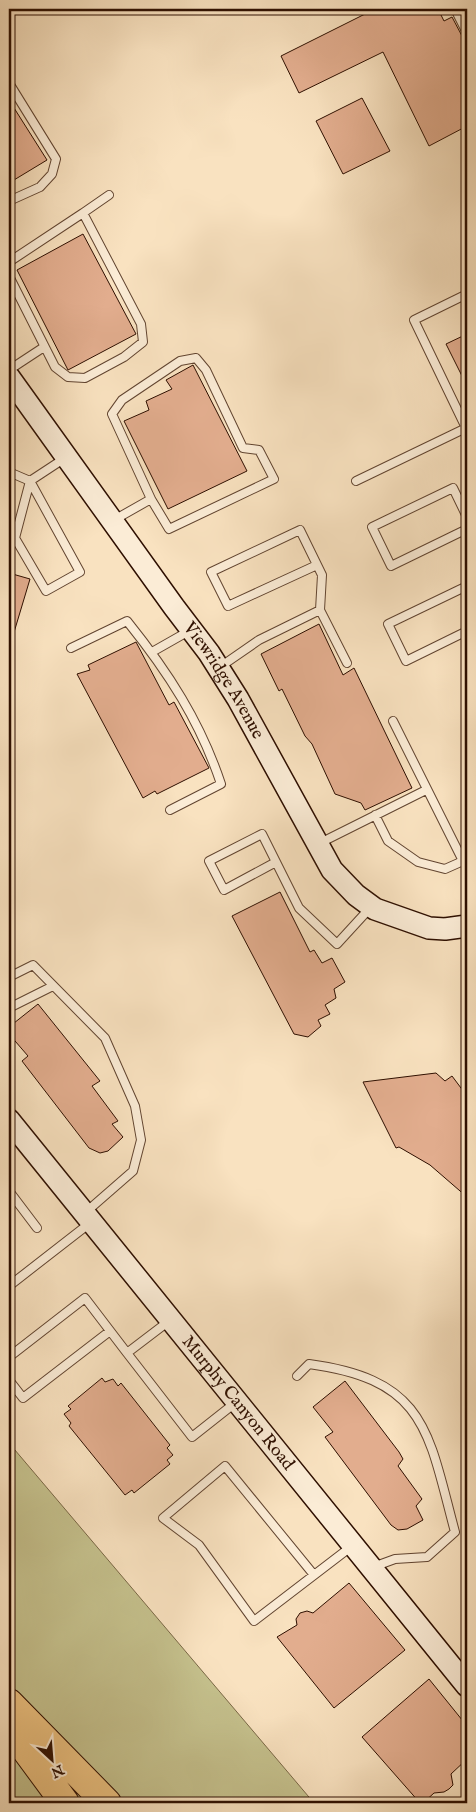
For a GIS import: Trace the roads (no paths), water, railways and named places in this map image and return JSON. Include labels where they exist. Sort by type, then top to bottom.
[{"type":"highway","points":[[9,1703],[107,1803]]},
{"type":"highway","points":[[9,1727],[65,1803]]},
{"type":"street","name":"Viewridge Avenue","points":[[9,377],[218,668],[238,700],[332,870],[356,895],[371,907],[429,928],[445,929],[467,926]]},
{"type":"street","name":"Murphy Canyon Road","points":[[9,1120],[467,1686]]},
{"type":"lane","points":[[455,9],[467,33]]},
{"type":"lane","points":[[9,83],[56,158],[52,174],[40,187],[9,201]]},
{"type":"lane","points":[[9,262],[109,195]]},
{"type":"lane","points":[[9,276],[55,367],[68,377],[85,378],[124,357],[143,342],[141,324],[83,213]]},
{"type":"lane","points":[[356,481],[467,429],[414,320],[467,294]]},
{"type":"lane","points":[[9,370],[44,347]]},
{"type":"lane","points":[[196,358],[206,370],[243,448],[259,450],[274,479],[169,529],[151,499],[112,414],[122,400],[130,394],[180,362],[196,358]]},
{"type":"lane","points":[[9,472],[30,481],[80,572],[46,591],[15,538],[30,481],[66,457]]},
{"type":"lane","points":[[467,517],[454,488],[372,527],[391,566],[467,529]]},
{"type":"lane","points":[[112,521],[151,499]]},
{"type":"lane","points":[[317,565],[228,606],[211,572],[300,530],[322,575],[320,610],[347,663]]},
{"type":"lane","points":[[467,586],[388,624],[406,661],[467,631]]},
{"type":"lane","points":[[218,668],[259,640],[320,610]]},
{"type":"lane","points":[[71,648],[127,621],[152,652],[188,707],[212,759],[221,784],[170,810]]},
{"type":"lane","points":[[152,652],[191,630]]},
{"type":"lane","points":[[376,815],[388,841],[418,862],[445,869],[463,861],[393,721]]},
{"type":"lane","points":[[318,843],[426,790]]},
{"type":"lane","points":[[276,862],[224,890],[209,861],[262,834],[276,862],[299,908],[337,944],[371,907]]},
{"type":"lane","points":[[9,977],[33,965],[105,1038],[135,1106],[141,1140],[133,1171],[88,1217],[9,1286]]},
{"type":"lane","points":[[9,1008],[54,986]]},
{"type":"lane","points":[[9,1190],[37,1228]]},
{"type":"lane","points":[[9,1357],[85,1298],[192,1436],[237,1402]]},
{"type":"lane","points":[[127,1353],[171,1320]]},
{"type":"lane","points":[[9,1380],[23,1398],[110,1331]]},
{"type":"lane","points":[[297,1376],[309,1364],[334,1368],[366,1377],[387,1387],[407,1403],[421,1422],[433,1450],[455,1532],[427,1557],[395,1560],[371,1567]]},
{"type":"lane","points":[[314,1575],[225,1466],[163,1518],[200,1545],[254,1620],[314,1575],[353,1545]]}]
